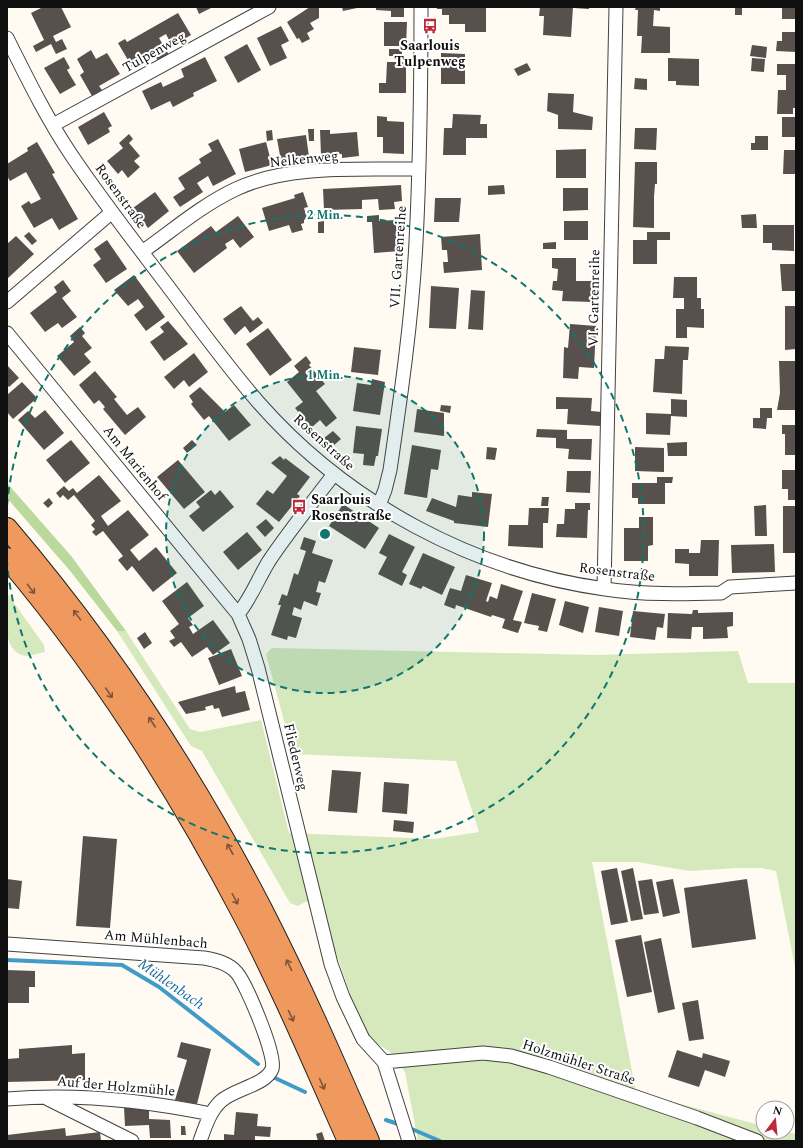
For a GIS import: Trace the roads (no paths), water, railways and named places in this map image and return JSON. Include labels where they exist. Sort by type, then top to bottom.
[{"type":"highway","points":[[7,528],[76,613],[122,678],[173,754],[229,847],[293,972],[369,1141]]},
{"type":"highway","points":[[7,558],[61,626],[107,690],[154,761],[213,858],[244,917],[307,1048],[348,1141]]},
{"type":"street","name":"Tulpenweg","points":[[53,125],[269,7]]},
{"type":"street","name":"VII. Gartenreihe","points":[[378,505],[385,490],[390,470],[408,341],[416,242],[419,169],[421,7]]},
{"type":"street","name":"VI. Gartenreihe","points":[[604,589],[616,7]]},
{"type":"street","name":"Rosenstraße","points":[[7,38],[53,125],[71,154],[112,212],[214,348],[260,404],[334,474],[378,505],[431,534],[469,552],[524,571],[604,589],[648,594],[721,594],[730,587],[796,583]]},
{"type":"street","name":"Nelkenweg","points":[[142,252],[215,200],[260,180],[284,174],[320,171],[419,169]]},
{"type":"street","points":[[7,302],[112,212]]},
{"type":"street","name":"Am Marienhof","points":[[7,333],[238,614]]},
{"type":"street","points":[[238,614],[248,600],[268,562],[334,474]]},
{"type":"street","name":"Fliederweg","points":[[238,614],[249,639],[258,668],[331,964],[343,997],[363,1039],[384,1062]]},
{"type":"street","name":"Am Mühlenbach","points":[[7,944],[204,958],[228,965],[237,972],[244,984],[269,1044],[272,1057],[272,1069],[264,1080],[242,1088],[222,1100],[211,1114],[200,1141]]},
{"type":"street","name":"Holzmühler Straße","points":[[384,1062],[483,1054],[510,1056],[549,1067],[690,1115],[756,1141]]},
{"type":"street","points":[[384,1062],[408,1137]]},
{"type":"street","name":"Auf der Holzmühle","points":[[7,1098],[43,1096],[133,1101],[175,1106],[211,1114]]},
{"type":"street","name":"Auf der Holzmühle","points":[[43,1096],[132,1141]]},
{"type":"waterway","name":"Mühlenbach","points":[[7,960],[122,965],[159,987],[258,1064]]},
{"type":"waterway","name":"Mühlenbach","points":[[275,1078],[305,1092]]},
{"type":"waterway","name":"Mühlenbach","points":[[386,1120],[401,1125]]},
{"type":"waterway","name":"Mühlenbach","points":[[407,1127],[440,1141]]},
{"type":"place","name":"Saarlouis Tulpenweg","points":[[430,26]]},
{"type":"place","name":"Saarlouis Rosenstraße","points":[[299,507]]}]
